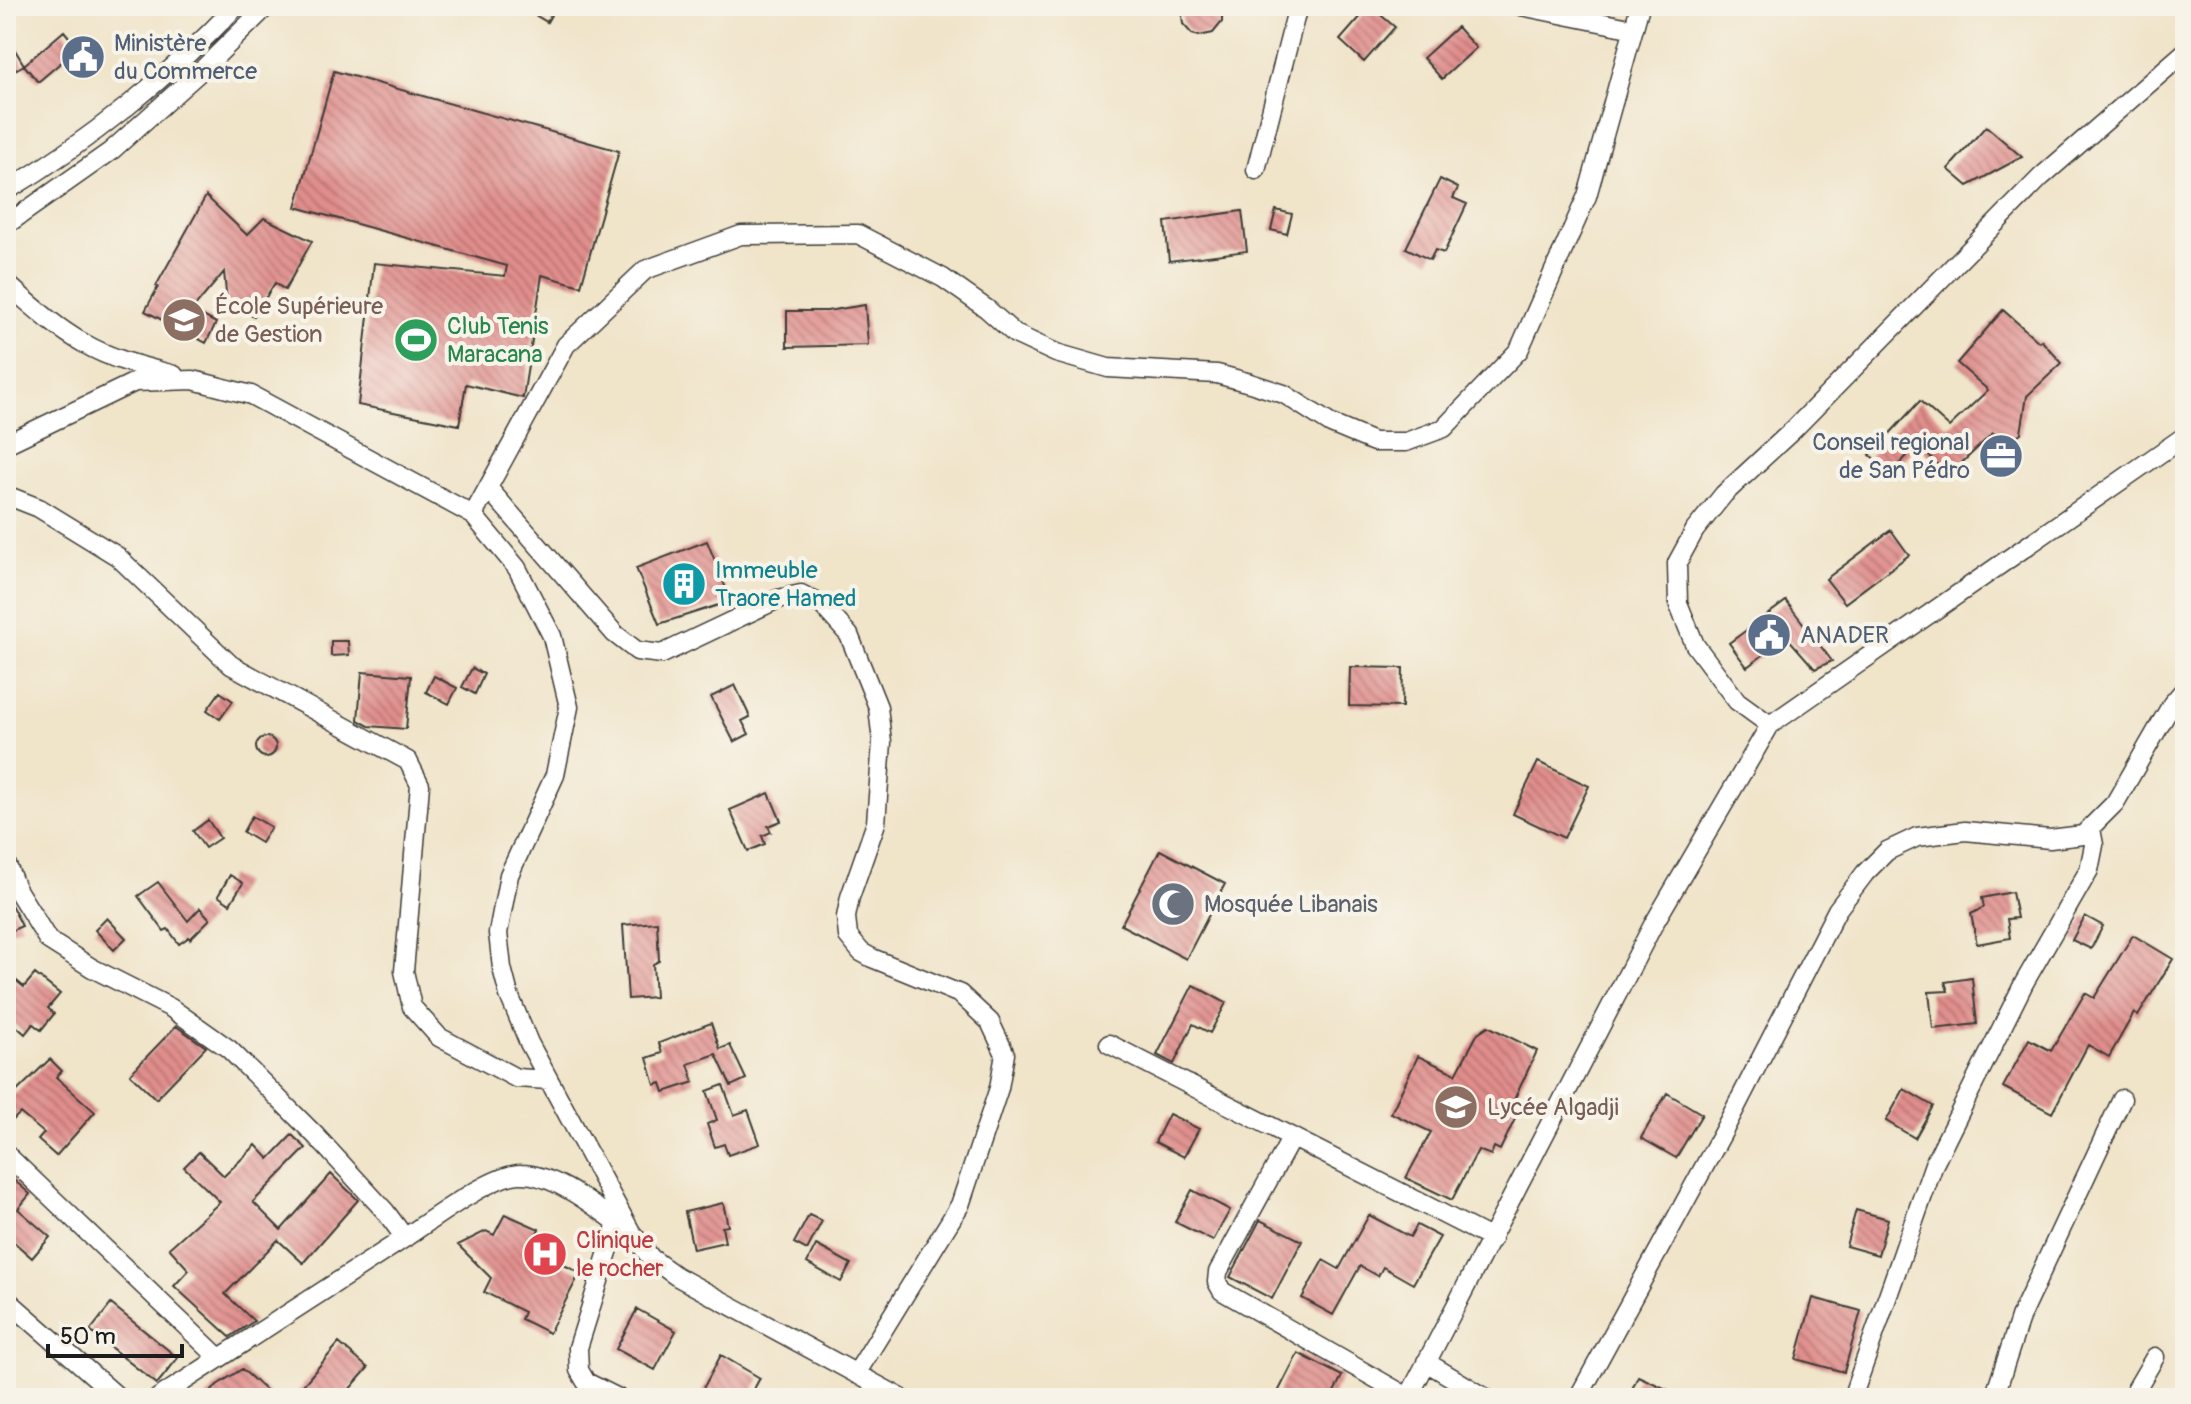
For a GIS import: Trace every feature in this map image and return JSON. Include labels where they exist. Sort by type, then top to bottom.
[{"type":"street","points":[[6,191],[52,163],[115,114],[236,6]]},
{"type":"street","points":[[6,225],[111,151],[205,67],[267,6]]},
{"type":"street","points":[[1256,170],[1298,6]]},
{"type":"street","points":[[1521,6],[1634,29]]},
{"type":"street","points":[[473,515],[566,345],[645,270],[741,235],[858,234],[943,278],[987,309],[1015,334],[1056,353],[1108,368],[1217,374],[1250,383],[1284,394],[1331,424],[1374,442],[1406,442],[1444,428],[1519,350],[1587,196],[1640,6]]},
{"type":"street","points":[[1770,725],[1737,701],[1711,668],[1695,645],[1678,603],[1677,563],[1695,530],[1724,494],[1793,430],[2041,177],[2185,52]]},
{"type":"street","points":[[6,283],[48,319],[87,345],[128,363],[251,395],[473,515],[517,568],[552,636],[569,707],[555,775],[509,875],[498,933],[509,995],[529,1043],[624,1227],[651,1258],[676,1276],[901,1398]]},
{"type":"street","points":[[6,444],[135,382],[193,380]]},
{"type":"street","points":[[1292,1137],[1218,1272],[1217,1282],[1222,1291],[1408,1398],[1653,925],[1770,725],[2185,436]]},
{"type":"street","points":[[489,489],[615,634],[637,651],[662,654],[778,599],[801,594],[822,605],[849,635],[878,707],[882,742],[876,823],[850,897],[846,917],[848,936],[861,952],[872,958],[960,994],[990,1022],[1005,1054],[999,1088],[960,1205],[856,1374]]},
{"type":"street","points":[[6,495],[39,508],[117,556],[231,665],[408,761],[420,785],[404,971],[412,1007],[439,1037],[516,1078],[549,1080]]},
{"type":"street","points":[[1578,1398],[1722,1134],[1837,910],[1865,873],[1887,851],[1917,837],[1965,831],[2050,839],[2083,835],[2115,803],[2172,704],[2185,689]]},
{"type":"street","points":[[1852,1398],[1934,1164],[2024,983],[2089,870],[2094,845],[2091,829]]},
{"type":"street","points":[[6,863],[16,888],[48,940],[92,968],[171,1008],[229,1049],[316,1136],[385,1211],[405,1238]]},
{"type":"street","points":[[1109,1044],[1492,1239]]},
{"type":"street","points":[[1994,1398],[2021,1315],[2122,1099]]},
{"type":"street","points":[[6,1154],[219,1358]]},
{"type":"street","points":[[158,1398],[501,1178],[519,1174],[538,1176],[624,1227]]},
{"type":"street","points":[[618,1398],[586,1382],[579,1370],[578,1348],[624,1227]]},
{"type":"street","points":[[6,1299],[119,1398]]},
{"type":"street","points":[[2131,1398],[2155,1357]]},
{"type":"street","points":[[1426,1362],[1486,1398]]},
{"type":"building","points":[[520,6],[556,6],[547,22]]},
{"type":"building","points":[[1181,6],[1222,6],[1222,22],[1213,33],[1192,34],[1183,24]]},
{"type":"building","points":[[1370,6],[1395,27],[1364,62],[1340,40]]},
{"type":"building","points":[[1457,27],[1476,48],[1442,79],[1423,58]]},
{"type":"building","points":[[64,31],[78,48],[38,82],[24,65]]},
{"type":"building","points":[[6,35],[24,65],[6,75]]},
{"type":"building","points":[[334,71],[619,151],[581,286],[542,275],[523,398],[466,384],[459,425],[358,405],[374,263],[505,276],[507,266],[296,207]]},
{"type":"building","points":[[1986,126],[2022,157],[1968,186],[1948,169]]},
{"type":"building","points":[[1440,179],[1458,188],[1453,198],[1467,204],[1444,253],[1435,250],[1430,260],[1406,248]]},
{"type":"building","points":[[206,196],[247,235],[264,218],[312,241],[285,290],[275,283],[254,316],[227,303],[224,272],[192,310],[216,323],[206,343],[145,311]]},
{"type":"building","points":[[1276,210],[1292,214],[1287,234],[1271,230]]},
{"type":"building","points":[[1242,211],[1247,251],[1169,261],[1165,222]]},
{"type":"building","points":[[865,305],[868,345],[787,347],[787,311],[827,311]]},
{"type":"building","points":[[2003,310],[2039,342],[2041,340],[2062,363],[2027,396],[2021,433],[2009,441],[1993,433],[1948,476],[1918,444],[1891,473],[1870,455],[1920,401],[1949,427],[1988,390],[1957,363]]},
{"type":"building","points":[[1891,530],[1909,555],[1845,603],[1826,579]]},
{"type":"building","name":"Immeuble Traore Hamed","points":[[707,541],[731,601],[659,624],[636,568]]},
{"type":"building","points":[[1786,601],[1832,661],[1815,669],[1787,637],[1747,667],[1729,643]]},
{"type":"building","points":[[331,641],[348,641],[349,655],[331,656]]},
{"type":"building","points":[[1350,667],[1403,668],[1402,707],[1349,706]]},
{"type":"building","points":[[472,668],[484,674],[475,694],[462,687]]},
{"type":"building","points":[[362,672],[411,676],[406,729],[369,726],[358,720]]},
{"type":"building","points":[[434,676],[457,688],[449,704],[426,692]]},
{"type":"building","points":[[735,685],[750,717],[742,721],[749,734],[734,742],[711,697]]},
{"type":"building","points":[[220,692],[233,701],[220,719],[207,710]]},
{"type":"building","points":[[266,737],[273,740],[276,747],[273,754],[266,757],[259,754],[256,747],[259,740]]},
{"type":"building","points":[[1538,762],[1589,786],[1564,838],[1513,814]]},
{"type":"building","points":[[769,793],[781,821],[768,826],[771,832],[762,836],[765,844],[748,851],[730,810]]},
{"type":"building","points":[[252,816],[271,827],[261,843],[243,832]]},
{"type":"building","points":[[208,820],[220,838],[205,848],[193,831]]},
{"type":"building","points":[[1160,850],[1225,884],[1186,959],[1121,925]]},
{"type":"building","points":[[230,875],[243,883],[230,904],[218,896]]},
{"type":"building","points":[[158,882],[188,921],[200,908],[210,919],[190,939],[179,944],[168,929],[164,931],[138,896]]},
{"type":"building","points":[[2012,892],[2017,918],[2007,919],[2010,938],[1977,944],[1971,914],[1984,907],[1982,898]]},
{"type":"building","points":[[6,895],[22,926],[6,933]]},
{"type":"building","points":[[2085,916],[2103,926],[2091,949],[2072,940]]},
{"type":"building","points":[[107,918],[126,938],[114,950],[95,930]]},
{"type":"building","points":[[657,922],[659,961],[653,964],[655,997],[628,999],[623,925]]},
{"type":"building","points":[[2133,935],[2173,959],[2138,1016],[2134,1013],[2109,1057],[2088,1045],[2052,1113],[2003,1087],[2029,1039],[2051,1051],[2085,993],[2094,998]]},
{"type":"building","points":[[35,974],[60,994],[48,1008],[54,1014],[41,1030],[33,1024],[25,1034],[6,1017],[6,987],[13,978],[24,987]]},
{"type":"building","points":[[1972,978],[1977,1024],[1933,1029],[1929,992],[1948,991],[1945,982]]},
{"type":"building","points":[[1193,985],[1226,1003],[1210,1033],[1193,1024],[1174,1064],[1157,1055]]},
{"type":"building","points":[[711,1023],[720,1049],[730,1045],[746,1079],[731,1086],[716,1054],[688,1064],[694,1082],[664,1092],[661,1083],[655,1085],[647,1058],[662,1053],[659,1043]]},
{"type":"building","points":[[176,1026],[206,1047],[156,1099],[130,1074]]},
{"type":"building","points":[[1488,1026],[1537,1051],[1512,1104],[1516,1106],[1511,1114],[1516,1117],[1500,1150],[1494,1147],[1491,1155],[1478,1150],[1452,1200],[1406,1178],[1431,1132],[1391,1113],[1418,1056],[1456,1074],[1478,1033]]},
{"type":"building","points":[[50,1059],[62,1071],[56,1077],[95,1112],[56,1156],[38,1140],[44,1133],[20,1113],[6,1127],[6,1102]]},
{"type":"building","points":[[723,1085],[734,1115],[748,1110],[760,1144],[728,1155],[724,1144],[715,1147],[707,1124],[717,1120],[707,1091]]},
{"type":"building","points":[[1904,1089],[1933,1106],[1915,1138],[1886,1121]]},
{"type":"building","points":[[1667,1093],[1702,1114],[1676,1158],[1641,1138]]},
{"type":"building","points":[[1169,1114],[1199,1129],[1184,1157],[1155,1142]]},
{"type":"building","points":[[292,1135],[306,1148],[253,1202],[281,1230],[331,1174],[358,1200],[303,1263],[278,1240],[225,1294],[254,1321],[230,1337],[174,1286],[189,1270],[169,1248],[220,1202],[184,1167],[199,1152],[224,1176],[256,1145],[269,1159]]},
{"type":"building","points":[[6,1173],[30,1194],[18,1209],[50,1237],[32,1258],[6,1235]]},
{"type":"building","points":[[1192,1190],[1230,1210],[1213,1241],[1175,1222]]},
{"type":"building","points":[[723,1203],[728,1226],[722,1227],[725,1242],[693,1249],[685,1212]]},
{"type":"building","points":[[1856,1210],[1888,1219],[1878,1255],[1846,1246]]},
{"type":"building","points":[[505,1214],[539,1229],[530,1248],[580,1273],[549,1333],[521,1319],[524,1312],[484,1292],[491,1278],[458,1245],[486,1231],[494,1235]]},
{"type":"building","points":[[809,1215],[822,1221],[807,1250],[794,1243]]},
{"type":"building","points":[[1369,1215],[1410,1237],[1417,1225],[1440,1237],[1413,1284],[1383,1267],[1378,1276],[1360,1266],[1333,1315],[1302,1298],[1323,1260],[1339,1269]]},
{"type":"building","points":[[1260,1220],[1302,1241],[1272,1299],[1230,1277]]},
{"type":"building","points":[[816,1245],[851,1264],[841,1282],[807,1263]]},
{"type":"building","points":[[1813,1298],[1861,1311],[1844,1372],[1796,1359]]},
{"type":"building","points":[[111,1304],[178,1358],[157,1384],[90,1331]]},
{"type":"building","points":[[637,1309],[676,1331],[655,1370],[616,1349]]},
{"type":"building","points":[[339,1343],[368,1368],[342,1398],[292,1398]]},
{"type":"building","points":[[1298,1353],[1342,1376],[1331,1398],[1275,1398]]},
{"type":"building","points":[[721,1355],[760,1378],[749,1398],[698,1398]]},
{"type":"building","points":[[242,1369],[274,1398],[206,1398],[217,1385]]},
{"type":"building","points":[[1638,1376],[1686,1398],[1628,1398]]},
{"type":"place","name":"Ministère du Commerce","points":[[83,57]]},
{"type":"place","name":"École Supérieure de Gestion","points":[[184,320]]},
{"type":"place","name":"Club Tenis Maracana","points":[[416,340]]},
{"type":"place","name":"Conseil regional de San Pédro","points":[[2001,456]]},
{"type":"place","name":"Immeuble Traore Hamed","points":[[684,584]]},
{"type":"place","name":"ANADER","points":[[1769,635]]},
{"type":"place","name":"Mosquée Libanais","points":[[1173,904]]},
{"type":"place","name":"Lycée Algadji","points":[[1456,1107]]},
{"type":"place","name":"Clinique le rocher","points":[[545,1254]]}]
